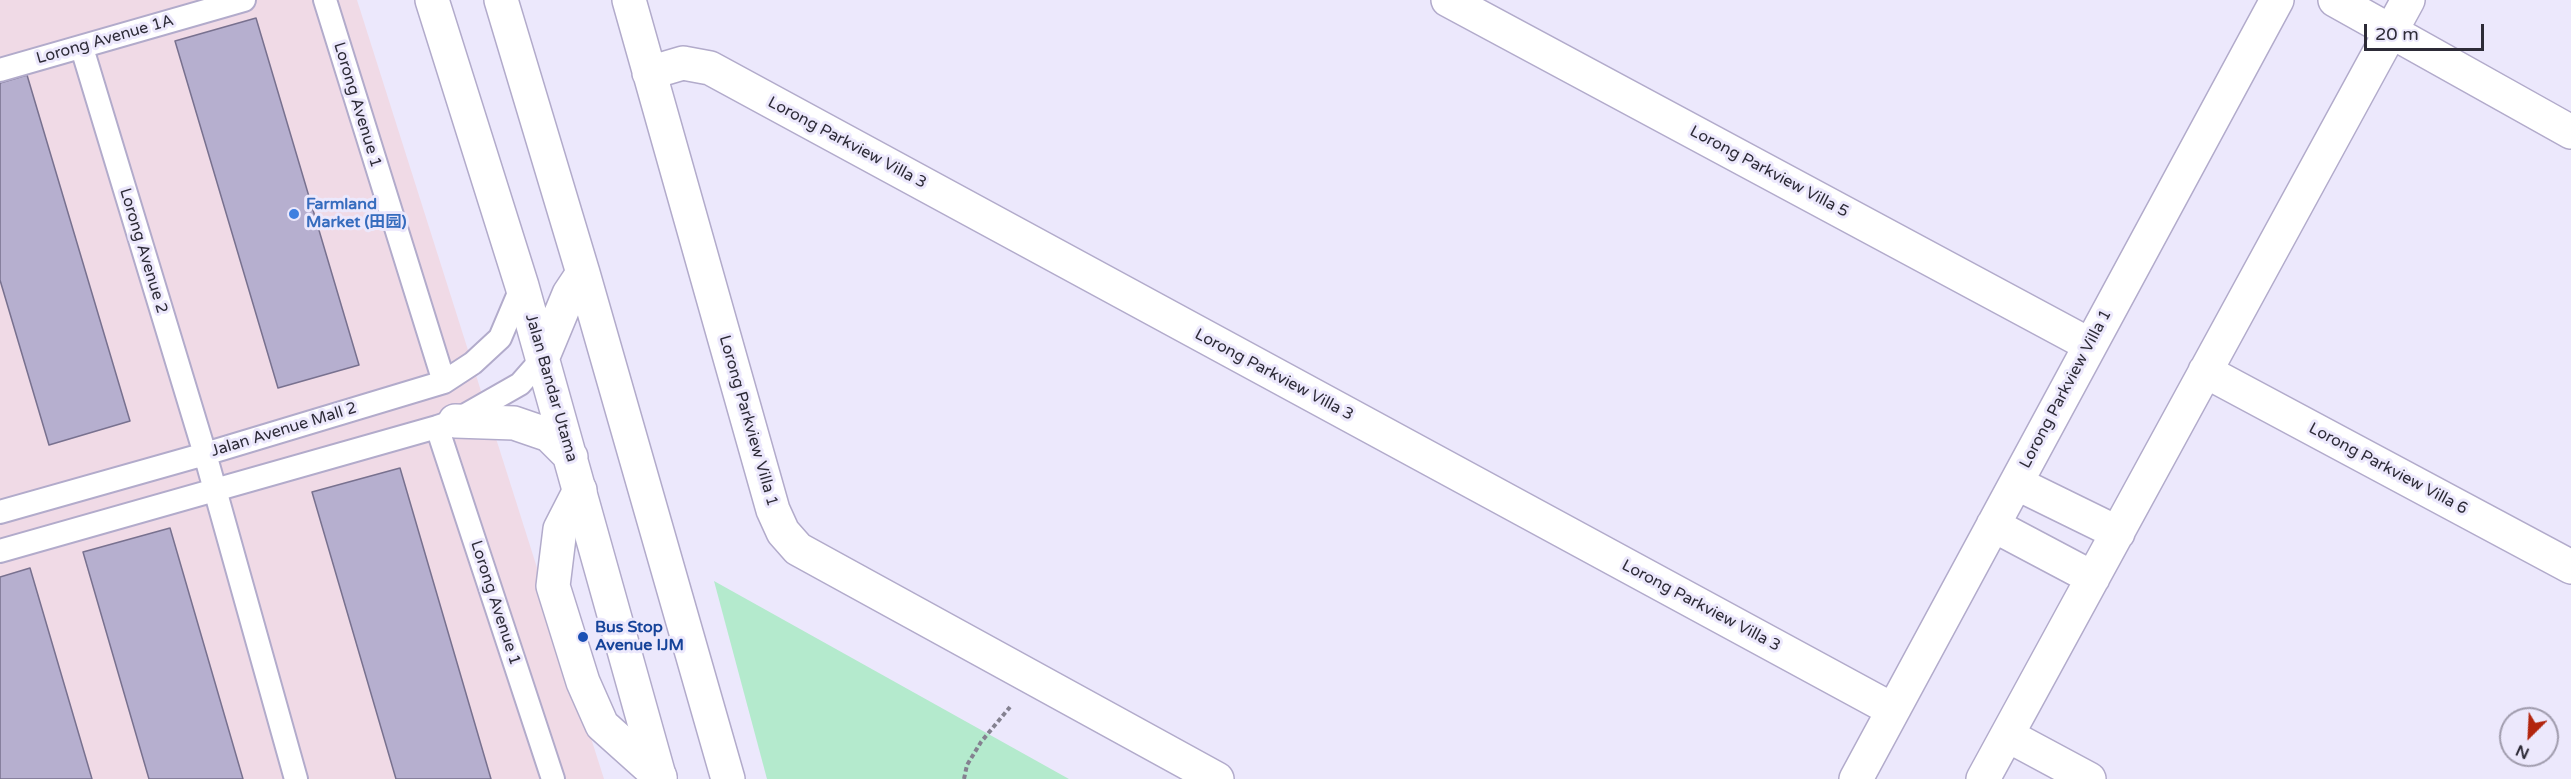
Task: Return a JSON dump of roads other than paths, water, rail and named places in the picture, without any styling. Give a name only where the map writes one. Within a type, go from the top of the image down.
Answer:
[{"type":"street","name":"Jalan Bandar Utama","points":[[432,0],[522,286],[660,778]]},
{"type":"street","points":[[501,0],[583,273],[728,779]]},
{"type":"street","name":"Lorong Parkview Villa 1","points":[[629,0],[773,510],[783,532],[798,549],[1217,779]]},
{"type":"street","name":"Lorong Parkview Villa 5","points":[[1448,0],[2090,345]]},
{"type":"street","name":"Lorong Parkview Villa 1","points":[[1856,779],[2277,0]]},
{"type":"street","points":[[2335,0],[2571,132]]},
{"type":"street","points":[[1983,779],[2408,0]]},
{"type":"street","name":"Lorong Parkview Villa 3","points":[[649,74],[684,63],[710,68],[1893,710]]},
{"type":"street","points":[[542,359],[569,294],[583,273]]},
{"type":"street","name":"Lorong Parkview Villa 6","points":[[2205,371],[2571,567]]},
{"type":"street","points":[[446,424],[514,423],[549,435],[570,457]]},
{"type":"street","points":[[2016,483],[2118,533]]},
{"type":"street","points":[[580,490],[560,529],[553,586],[583,682],[602,725],[660,778]]},
{"type":"street","points":[[1993,525],[2093,578]]},
{"type":"street","points":[[2007,735],[2089,779]]},
{"type":"lane","name":"Lorong Avenue 1A","points":[[0,70],[244,0]]},
{"type":"lane","name":"Lorong Avenue 1","points":[[325,0],[444,382]]},
{"type":"lane","name":"Lorong Avenue 2","points":[[82,48],[215,492]]},
{"type":"lane","name":"Jalan Avenue Mall 2","points":[[0,512],[205,454],[444,382],[473,363],[500,338],[522,286]]},
{"type":"lane","points":[[0,551],[215,492],[446,424],[520,384],[542,359]]},
{"type":"lane","name":"Lorong Avenue 1","points":[[446,424],[553,779]]},
{"type":"lane","points":[[215,492],[296,779]]},
{"type":"place","name":"Farmland Market (田园)","points":[[294,214]]},
{"type":"place","name":"Bus Stop Avenue IJM","points":[[583,637]]}]
